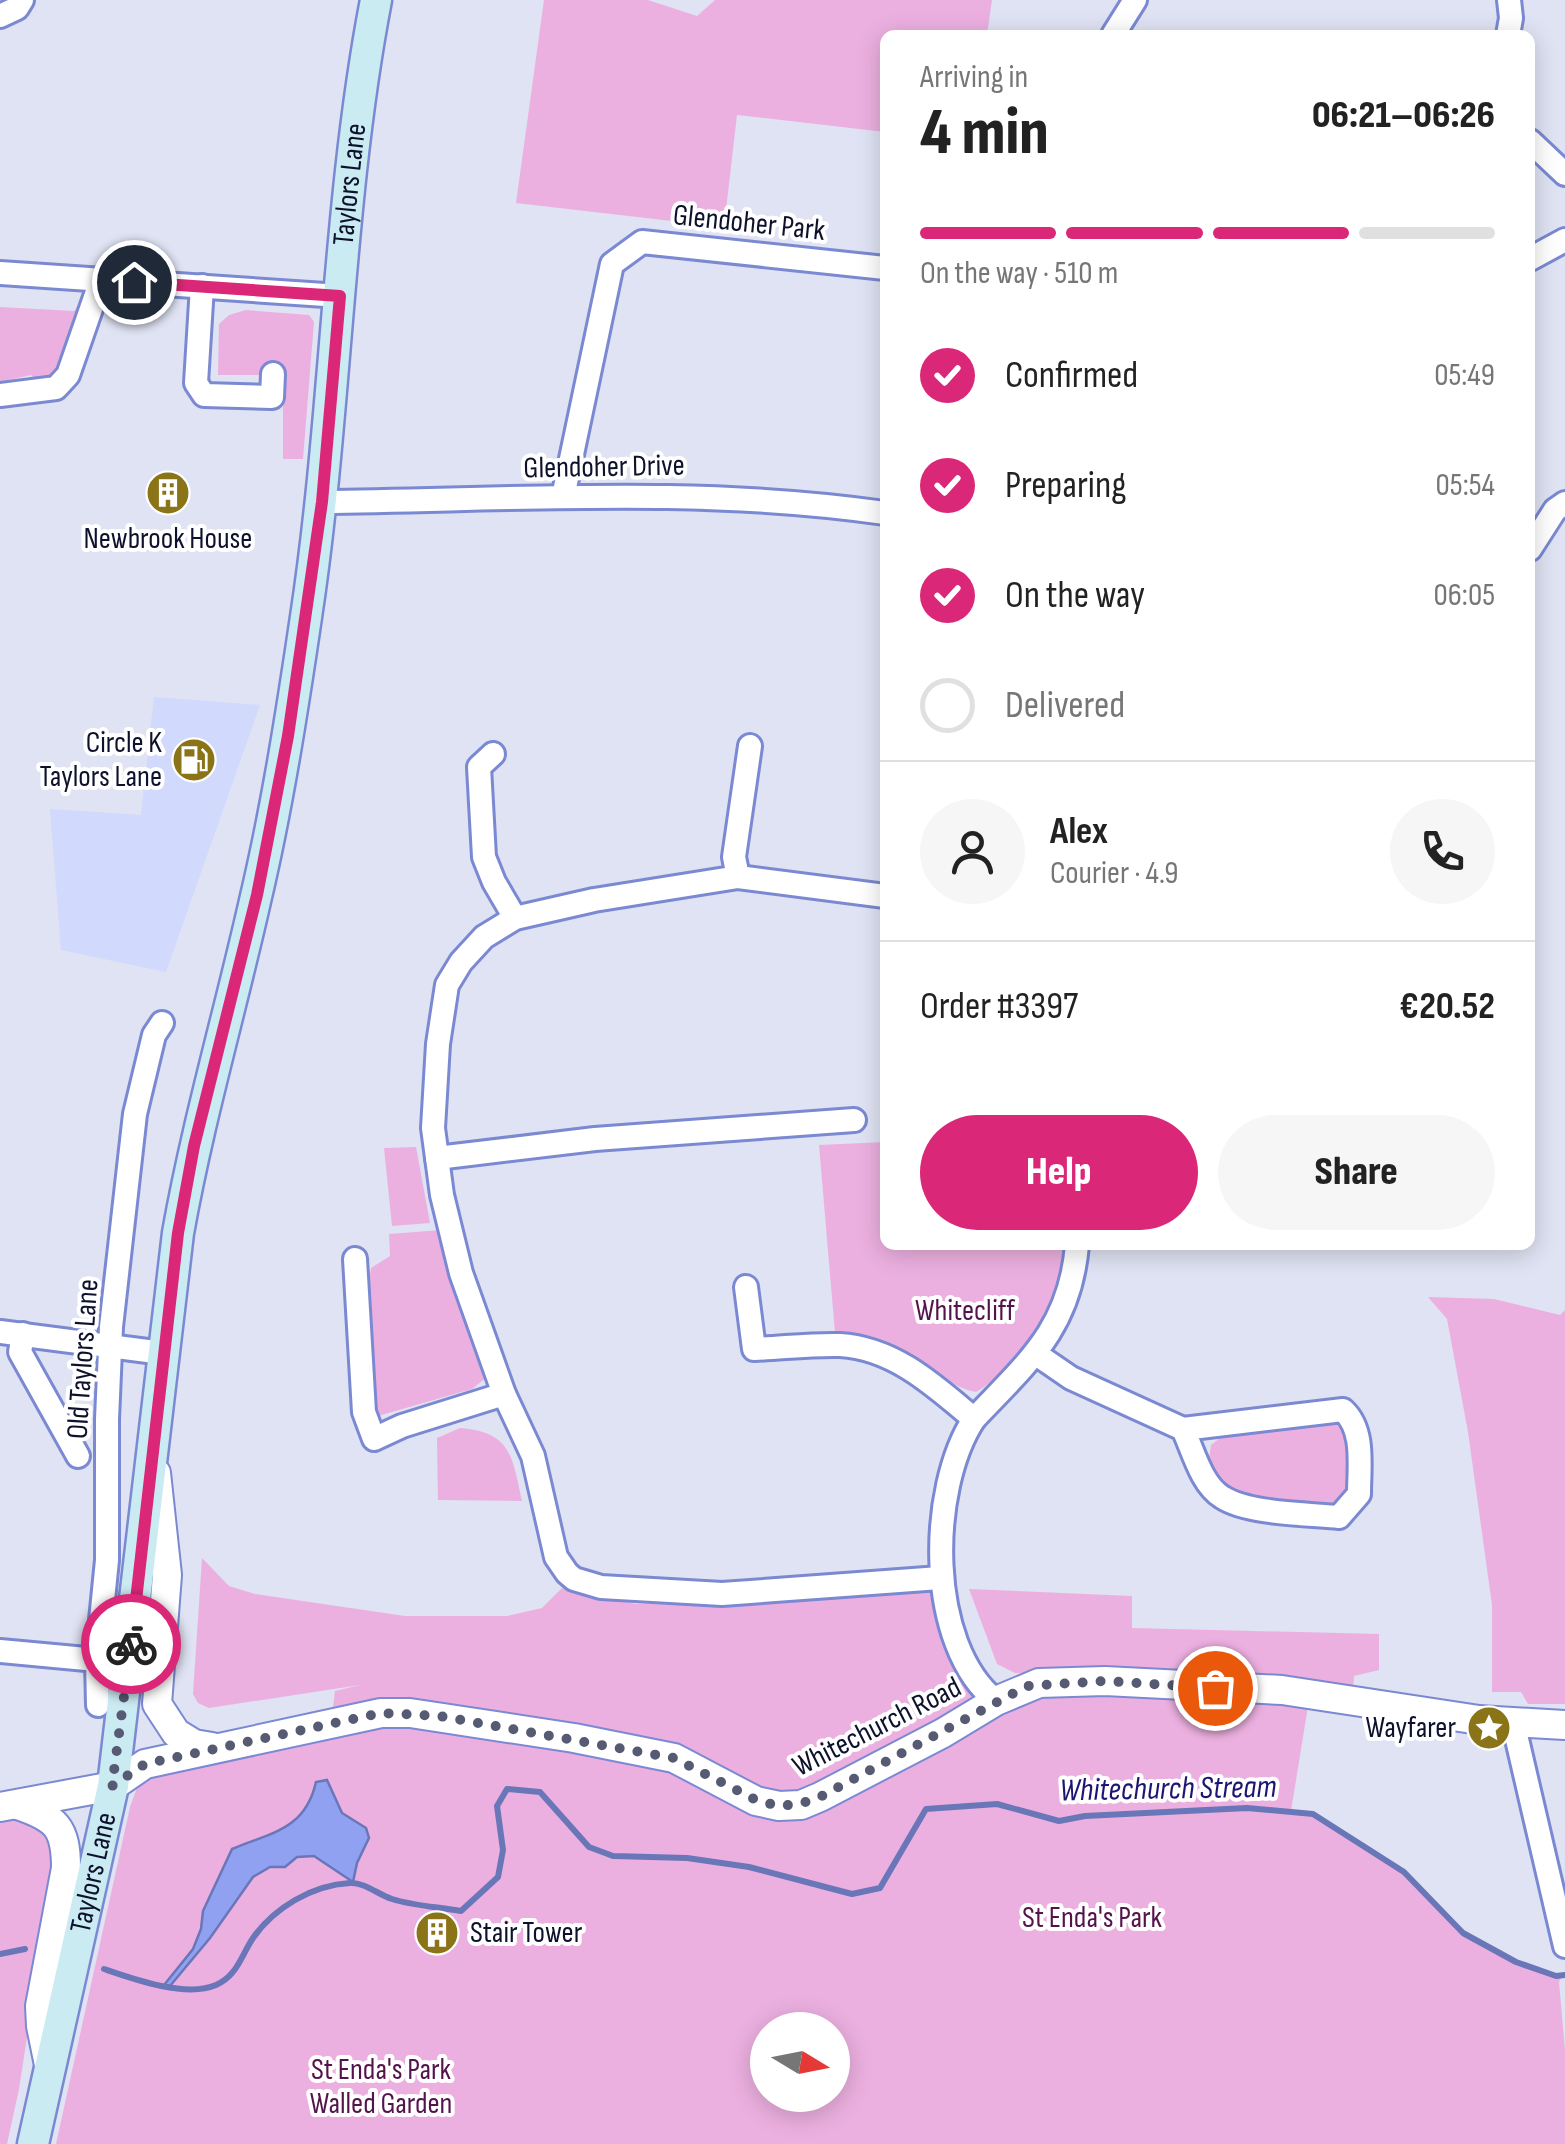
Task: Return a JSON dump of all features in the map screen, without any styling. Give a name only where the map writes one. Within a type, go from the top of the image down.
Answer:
[{"type":"main road","name":"Taylors Lane","points":[[33,2144],[112,1786],[178,1233],[194,1146],[257,895],[288,736],[322,502],[366,52],[376,0]]},
{"type":"street","points":[[0,16],[17,8],[22,0]]},
{"type":"street","points":[[1116,30],[1135,0]]},
{"type":"street","points":[[1509,0],[1509,30]]},
{"type":"street","points":[[1535,146],[1565,174]]},
{"type":"street","points":[[1535,257],[1565,240]]},
{"type":"street","name":"Glendoher Park","points":[[563,496],[612,264],[642,242],[880,267]]},
{"type":"street","points":[[0,273],[340,296]]},
{"type":"street","points":[[0,394],[56,388],[68,375],[101,280]]},
{"type":"street","points":[[202,286],[196,384],[204,395],[272,396],[273,374]]},
{"type":"street","name":"Glendoher Drive","points":[[322,502],[694,496],[880,513]]},
{"type":"street","points":[[1535,541],[1555,510],[1565,503]]},
{"type":"street","points":[[738,877],[734,857],[750,746]]},
{"type":"street","points":[[494,754],[480,767],[484,857],[515,918]]},
{"type":"street","points":[[880,895],[738,877],[594,900],[515,918],[484,938],[461,962],[447,985],[442,1003],[433,1128],[442,1194],[461,1273],[504,1394],[533,1456],[556,1557],[563,1570],[574,1579],[612,1588],[722,1594],[940,1578]]},
{"type":"street","name":"Old Taylors Lane","points":[[98,1705],[107,1560],[110,1346],[135,1114],[154,1035],[162,1022]]},
{"type":"street","points":[[437,1158],[596,1139],[854,1120]]},
{"type":"street","points":[[996,1701],[972,1676],[961,1654],[940,1578],[952,1471],[964,1434],[974,1419],[1052,1332],[1063,1309],[1076,1250]]},
{"type":"street","points":[[355,1260],[364,1412],[374,1438],[504,1394]]},
{"type":"street","points":[[746,1287],[754,1348],[842,1345],[868,1350],[904,1364],[974,1419]]},
{"type":"street","points":[[12,1333],[164,1353]]},
{"type":"street","points":[[12,1333],[78,1456]]},
{"type":"street","points":[[1036,1354],[1071,1378],[1183,1429],[1343,1410],[1354,1420],[1359,1494],[1339,1517],[1254,1508],[1222,1498],[1203,1476],[1183,1429]]},
{"type":"street","points":[[152,1442],[167,1575],[157,1704],[176,1733],[194,1744],[217,1748]]},
{"type":"street","points":[[0,1651],[98,1660]]},
{"type":"street","name":"Whitechurch Road","points":[[8,1806],[112,1786],[145,1764],[381,1713],[410,1713],[574,1738],[674,1758],[756,1800],[778,1806],[820,1797],[943,1734],[996,1701],[1039,1683],[1105,1681],[1282,1690],[1465,1718],[1565,1725]]},
{"type":"street","points":[[1513,1722],[1565,1946]]},
{"type":"street","points":[[8,1806],[47,1815],[58,1826],[66,1851],[40,2006],[40,2026],[50,2065]]},
{"type":"shaded area","points":[[154,697],[260,705],[166,972],[61,950],[50,809],[141,815]]},
{"type":"green space","points":[[544,0],[648,0],[697,16],[715,0],[992,0],[988,30],[880,30],[880,131],[737,115],[724,227],[516,203]]},
{"type":"green space","points":[[87,298],[57,374],[40,384],[31,375],[0,382],[0,307],[74,311]]},
{"type":"green space","points":[[246,310],[309,315],[314,322],[303,459],[283,459],[283,375],[218,375],[219,324],[229,315]]},
{"type":"green space","name":"Whitecliff","points":[[880,1142],[880,1250],[1065,1250],[1056,1289],[1038,1329],[1012,1363],[976,1392],[893,1348],[835,1333],[819,1145]]},
{"type":"green space","points":[[416,1147],[430,1223],[392,1226],[384,1148]]},
{"type":"green space","points":[[441,1230],[487,1377],[472,1389],[378,1416],[372,1410],[368,1287],[371,1268],[390,1256],[389,1234]]},
{"type":"green space","points":[[1428,1297],[1494,1299],[1560,1315],[1565,1310],[1565,1704],[1528,1704],[1521,1692],[1492,1692],[1492,1605],[1468,1432],[1447,1319]]},
{"type":"green space","points":[[1335,1419],[1349,1431],[1350,1492],[1334,1509],[1242,1497],[1225,1488],[1208,1466],[1211,1445],[1224,1435]]},
{"type":"green space","points":[[460,1428],[477,1430],[500,1441],[512,1460],[522,1501],[438,1500],[437,1438]]},
{"type":"green space","points":[[202,1558],[229,1586],[255,1594],[405,1616],[507,1616],[542,1608],[562,1588],[636,1604],[725,1603],[930,1587],[955,1665],[978,1698],[813,1789],[781,1797],[538,1719],[403,1699],[333,1707],[335,1691],[360,1685],[209,1708],[198,1703],[193,1694]]},
{"type":"green space","points":[[969,1589],[1132,1596],[1132,1628],[1379,1634],[1379,1670],[1354,1676],[1353,1690],[1015,1673],[997,1664]]},
{"type":"green space","name":"St Enda's Park","points":[[1040,1691],[1308,1706],[1291,1811],[1313,1814],[1404,1872],[1461,1935],[1515,1963],[1562,1976],[1559,1982],[1565,2050],[1565,2144],[56,2144],[130,1807],[139,1782],[216,1757],[413,1721],[670,1768],[776,1815]]},
{"type":"green space","points":[[10,1819],[39,1830],[55,1856],[19,2089],[7,2144],[0,2144],[0,1820]]},
{"type":"water","points":[[327,1780],[342,1813],[366,1828],[369,1838],[353,1882],[314,1856],[297,1857],[285,1867],[270,1867],[253,1877],[210,1938],[170,1986],[164,1985],[193,1949],[203,1911],[232,1849],[295,1820],[311,1798],[316,1782]]},
{"type":"waterway","name":"Whitechurch Stream","points":[[104,1969],[175,1988],[216,1985],[234,1971],[253,1938],[272,1917],[308,1893],[336,1885],[355,1883],[400,1901],[461,1911],[498,1877],[503,1850],[497,1806],[507,1789],[540,1792],[589,1847],[613,1856],[687,1858],[749,1867],[852,1894],[880,1888],[926,1809],[997,1804],[1059,1821],[1085,1816],[1247,1808],[1313,1814],[1404,1872],[1463,1933],[1516,1962],[1556,1976],[1565,1975]]},
{"type":"waterway","name":"Whitechurch Stream","points":[[0,1954],[25,1949]]},
{"type":"way so far","points":[[131,1644],[112,1786],[145,1764],[381,1713],[410,1713],[674,1758],[740,1793],[778,1806],[820,1797],[1027,1686],[1105,1681],[1215,1688]]},
{"type":"place","name":"Newbrook House","points":[[168,493]]},
{"type":"place","name":"Circle K Taylors Lane","points":[[194,760]]},
{"type":"place","name":"Wayfarer","points":[[1489,1728]]},
{"type":"place","name":"Stair Tower","points":[[437,1933]]},
{"type":"route","points":[[131,1644],[178,1233],[194,1146],[257,895],[288,736],[322,502],[340,296],[134,282]]},
{"type":"park label","name":"St Enda's Park Walled Garden","points":[[381,2087]]}]
